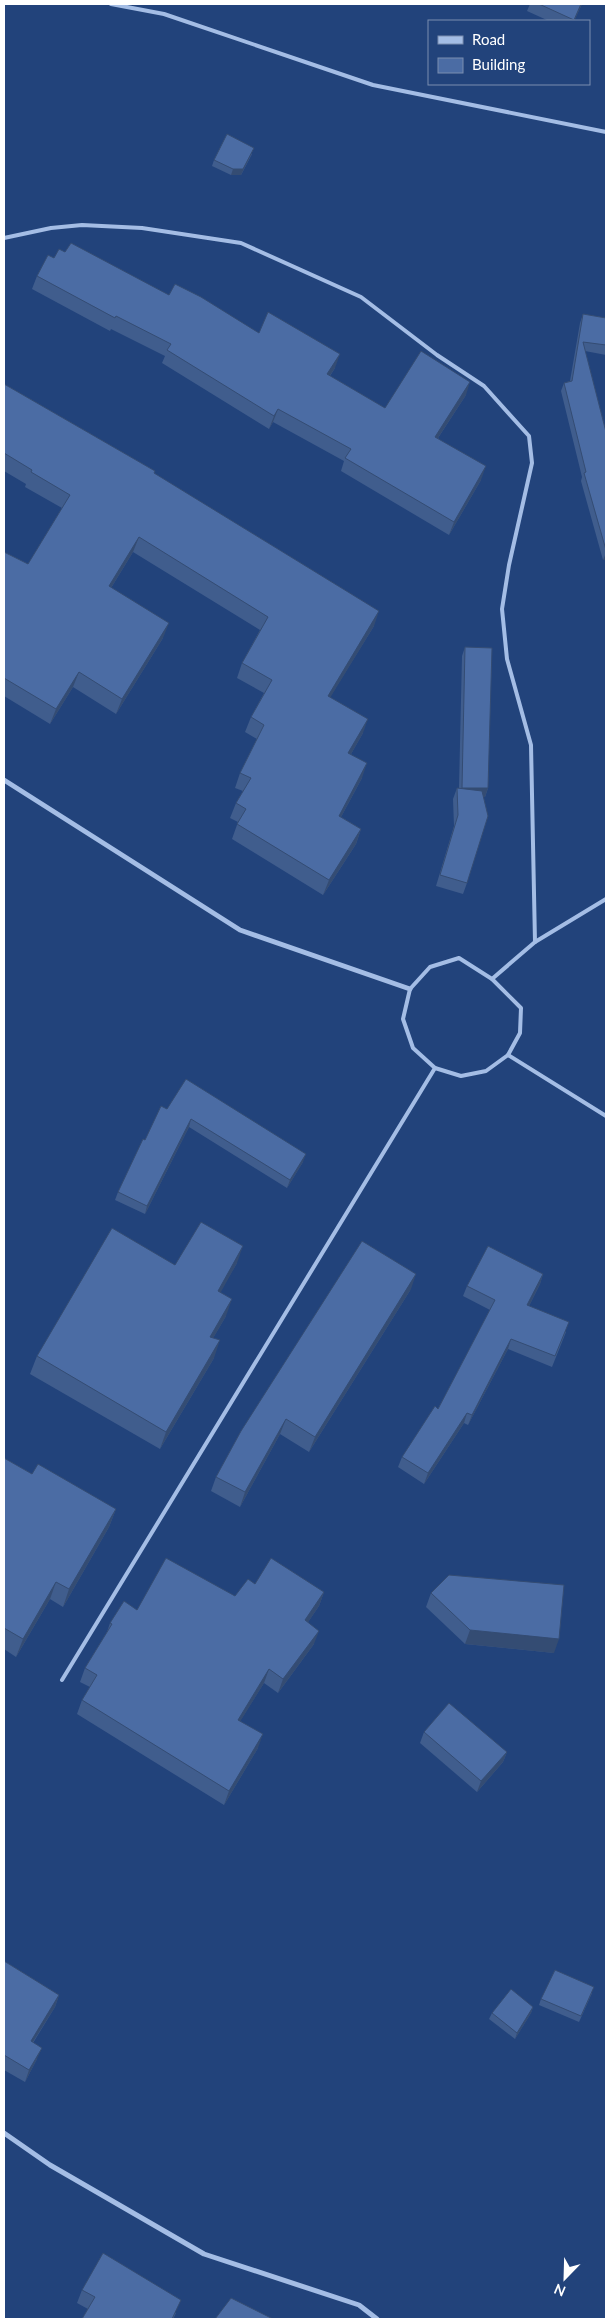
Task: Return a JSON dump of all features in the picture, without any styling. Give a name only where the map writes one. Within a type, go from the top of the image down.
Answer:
[{"type":"street","points":[[4,780],[240,930],[410,989]]},
{"type":"street","points":[[4,2133],[50,2165],[204,2254],[359,2305],[377,2319]]},
{"type":"lane","points":[[111,4],[164,14],[373,85],[606,132]]},
{"type":"lane","points":[[4,238],[51,228],[82,225],[142,228],[241,243],[361,297],[438,355],[484,386],[528,436],[532,463],[509,565],[502,609],[507,659],[531,745],[535,942]]},
{"type":"lane","points":[[492,978],[535,942],[606,899]]},
{"type":"lane","points":[[459,958],[492,978],[521,1008],[520,1033],[508,1055],[486,1071],[461,1076],[435,1068],[413,1048],[403,1019],[410,989],[430,967],[459,958]]},
{"type":"lane","points":[[508,1055],[606,1116]]},
{"type":"lane","points":[[62,1680],[435,1068]]},
{"type":"building","points":[[539,4],[581,4],[574,20]]},
{"type":"building","points":[[227,134],[254,148],[243,169],[233,169],[214,160]]},
{"type":"building","points":[[71,243],[169,295],[175,284],[201,297],[259,333],[268,312],[340,354],[327,374],[385,408],[421,351],[470,382],[435,437],[486,466],[454,522],[345,458],[351,449],[278,409],[274,416],[167,350],[171,344],[116,316],[115,318],[37,276],[48,255],[54,258],[59,249],[65,252]]},
{"type":"building","points":[[583,314],[606,318],[606,345],[583,342],[606,432],[606,550],[584,473],[586,472],[564,383],[572,381]]},
{"type":"building","points":[[4,384],[155,471],[154,473],[379,611],[328,696],[368,719],[348,753],[367,763],[339,816],[361,829],[329,880],[237,824],[246,809],[236,803],[251,778],[240,773],[264,725],[251,717],[272,680],[242,663],[268,617],[139,537],[109,586],[169,623],[122,699],[79,672],[56,709],[4,678],[4,552],[28,564],[70,495],[31,472],[32,470],[4,453]]},
{"type":"building","points":[[465,647],[492,648],[488,788],[462,788]]},
{"type":"building","points":[[457,788],[482,791],[488,816],[467,883],[440,875],[458,815]]},
{"type":"building","points":[[186,1079],[306,1154],[290,1180],[191,1119],[147,1206],[118,1192],[161,1106],[167,1109]]},
{"type":"building","points":[[201,1222],[243,1246],[218,1291],[232,1299],[210,1337],[220,1340],[166,1432],[37,1356],[112,1228],[175,1265]]},
{"type":"building","points":[[362,1241],[416,1274],[315,1437],[286,1419],[245,1492],[216,1477],[241,1431]]},
{"type":"building","points":[[488,1246],[543,1274],[527,1305],[569,1322],[555,1356],[511,1339],[472,1415],[467,1413],[428,1473],[402,1457],[435,1406],[438,1409],[495,1300],[467,1286]]},
{"type":"building","points":[[4,1458],[32,1474],[38,1464],[116,1509],[69,1589],[56,1582],[23,1639],[4,1628]]},
{"type":"building","points":[[166,1558],[235,1596],[248,1579],[255,1584],[271,1558],[324,1592],[305,1620],[319,1631],[283,1679],[269,1669],[238,1720],[263,1734],[229,1791],[82,1700],[97,1675],[85,1668],[112,1624],[110,1623],[124,1601],[137,1610]]},
{"type":"building","points":[[449,1575],[564,1585],[559,1639],[470,1630],[431,1593]]},
{"type":"building","points":[[449,1703],[507,1752],[481,1781],[424,1732]]},
{"type":"building","points":[[4,1961],[59,1995],[31,2041],[42,2048],[29,2070],[4,2055]]},
{"type":"building","points":[[555,1970],[594,1987],[581,2016],[541,1999]]},
{"type":"building","points":[[511,1989],[533,2007],[517,2033],[492,2013]]},
{"type":"building","points":[[103,2253],[181,2300],[172,2319],[82,2319],[95,2297],[82,2290]]},
{"type":"building","points":[[231,2298],[273,2319],[215,2319]]}]
